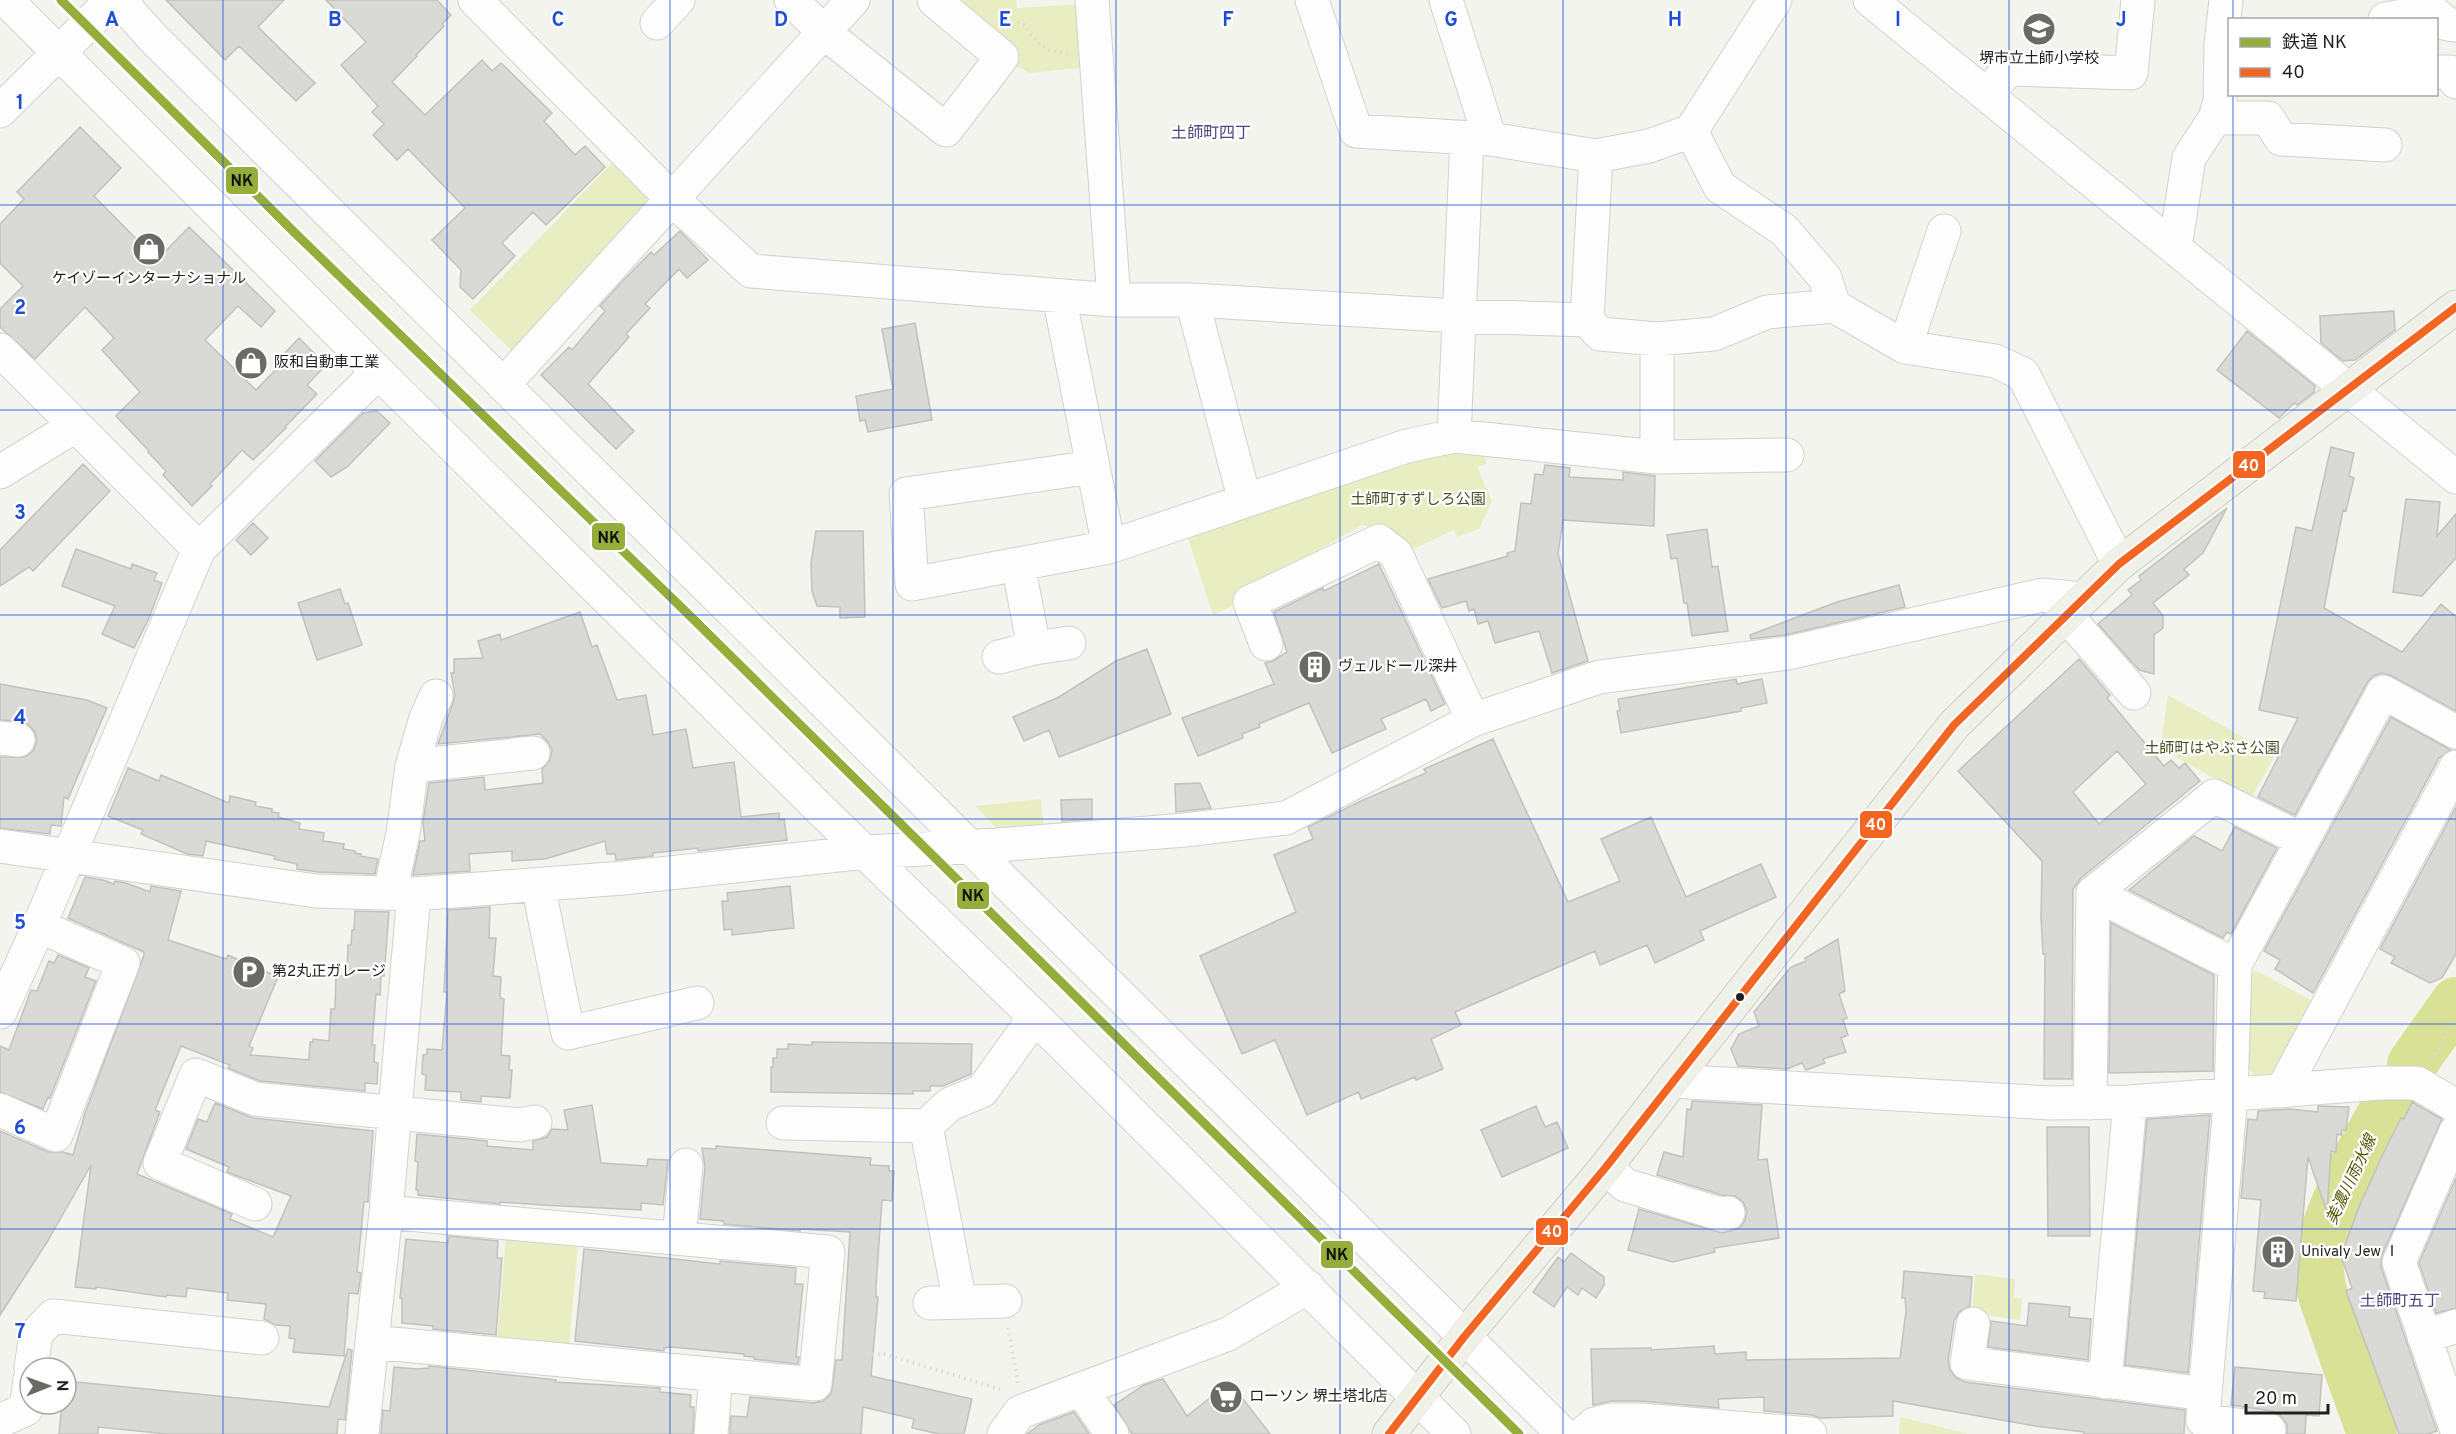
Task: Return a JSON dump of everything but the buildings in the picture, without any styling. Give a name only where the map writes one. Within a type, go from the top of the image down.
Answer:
[{"type":"main road","points":[[1389,1434],[1464,1337],[1606,1167],[1954,725],[2118,564],[2456,307]]},
{"type":"street","points":[[6,0],[378,372],[1035,1017],[1454,1434]]},
{"type":"street","points":[[0,111],[112,0]]},
{"type":"street","points":[[118,0],[154,39],[1563,1434]]},
{"type":"street","points":[[475,0],[672,199],[751,272],[1114,300],[1192,300],[1458,316],[1587,320],[1600,334],[1657,339],[1714,334],[1767,312],[1834,306],[1905,346],[1995,361],[2023,374],[2118,564]]},
{"type":"street","points":[[791,0],[825,33],[946,130],[1002,57],[934,0]]},
{"type":"street","points":[[503,385],[853,0]]},
{"type":"street","points":[[1092,0],[1114,300]]},
{"type":"street","points":[[1312,0],[1356,131],[1479,138],[1596,156],[1649,146],[1690,131],[1775,0]]},
{"type":"street","points":[[1446,0],[1479,138],[1458,316],[1454,436]]},
{"type":"street","points":[[1870,0],[2456,477]]},
{"type":"street","points":[[1988,94],[2008,69],[2132,73],[2138,0]]},
{"type":"street","points":[[2175,247],[2189,158],[2215,118],[2220,100],[2221,44],[2226,0]]},
{"type":"street","points":[[2391,18],[2432,11],[2446,24],[2456,25]]},
{"type":"street","points":[[2438,72],[2450,72],[2456,82]]},
{"type":"street","points":[[2215,118],[2268,118],[2281,139],[2385,145]]},
{"type":"street","points":[[1690,131],[1720,187],[1784,230],[1825,278],[1834,306]]},
{"type":"street","points":[[1587,320],[1596,156]]},
{"type":"street","points":[[1905,346],[1944,231]]},
{"type":"street","points":[[1059,296],[1109,547]]},
{"type":"street","points":[[1192,300],[1245,501]]},
{"type":"street","points":[[1657,339],[1657,457]]},
{"type":"street","points":[[0,350],[199,549]]},
{"type":"street","points":[[0,1012],[39,926],[199,549],[378,372]]},
{"type":"street","points":[[0,472],[75,426]]},
{"type":"street","points":[[1093,466],[906,494],[912,584],[1109,547],[1407,446],[1454,436],[1657,457],[1787,455]]},
{"type":"street","points":[[1266,644],[1250,602],[1379,541],[1396,554],[1473,720]]},
{"type":"street","points":[[1018,564],[1034,648]]},
{"type":"street","points":[[0,846],[316,891],[402,893],[623,878],[866,852],[972,847],[1185,830],[1286,818],[1473,720],[1599,677],[1788,653],[2042,595],[2074,607],[2134,693]]},
{"type":"street","points":[[999,657],[1034,648],[1069,643]]},
{"type":"street","points":[[2269,1430],[2203,1420],[2231,1094],[2235,965],[2382,692],[2456,732]]},
{"type":"street","points":[[362,1434],[386,1212],[393,1112],[403,833],[411,766],[426,718],[436,696]]},
{"type":"street","points":[[411,766],[533,753]]},
{"type":"street","points":[[2282,1091],[2456,766]]},
{"type":"street","points":[[2093,893],[2214,796],[2302,840]]},
{"type":"street","points":[[538,885],[568,1033],[697,1003]]},
{"type":"street","points":[[2090,1103],[2093,893]]},
{"type":"street","points":[[2093,893],[2235,965]]},
{"type":"street","points":[[0,1110],[56,1135],[123,963],[39,926]]},
{"type":"street","points":[[783,1123],[926,1126],[950,1104],[982,1091],[1035,1017]]},
{"type":"street","points":[[255,1204],[160,1163],[196,1075],[255,1099],[519,1125],[535,1122]]},
{"type":"street","points":[[1672,1081],[1861,1094],[2090,1103],[2380,1083],[2417,1083],[2456,1106]]},
{"type":"street","points":[[2105,1382],[2130,1102]]},
{"type":"street","points":[[926,1126],[945,1302],[1005,1301]]},
{"type":"street","points":[[2456,1131],[2399,1262],[2456,1428]]},
{"type":"street","points":[[679,1238],[686,1165]]},
{"type":"street","points":[[1606,1167],[1626,1185],[1720,1214],[1728,1213]]},
{"type":"street","points":[[372,1342],[815,1384],[828,1252],[386,1212]]},
{"type":"street","points":[[1004,1434],[1033,1399],[1081,1389],[1228,1334],[1308,1287]]},
{"type":"street","points":[[33,1356],[36,1334],[53,1316],[262,1338]]},
{"type":"street","points":[[1973,1324],[1967,1363],[2205,1394]]},
{"type":"street","points":[[2424,1337],[2456,1326]]},
{"type":"street","points":[[711,1434],[717,1375]]},
{"type":"street","points":[[1081,1389],[1113,1434]]},
{"type":"street","points":[[0,1420],[18,1412]]},
{"type":"street","points":[[1583,1434],[1594,1424],[1611,1420],[1641,1419],[1810,1434]]},
{"type":"path","points":[[994,49],[1009,27],[1018,23],[1024,25],[1046,50],[1068,54],[1095,42]]},
{"type":"path","points":[[2417,1083],[2456,1018]]},
{"type":"path","points":[[1005,1301],[1016,1376],[1033,1399]]},
{"type":"path","points":[[818,1354],[884,1354],[1033,1399]]},
{"type":"green space","points":[[955,0],[1016,0],[1017,8],[1083,4],[1088,67],[1030,73],[1014,65],[1021,57]]},
{"type":"green space","points":[[614,161],[646,195],[647,206],[515,354],[470,310]]},
{"type":"green space","name":"土師町すずしろ公園","points":[[1442,446],[1484,450],[1486,464],[1477,467],[1492,501],[1479,529],[1457,537],[1454,530],[1411,550],[1393,535],[1362,525],[1241,594],[1240,602],[1213,615],[1187,535]]},
{"type":"green space","name":"土師町はやぶさ公園","points":[[2168,695],[2275,755],[2251,799],[2160,748]]},
{"type":"green space","points":[[1041,799],[1044,829],[1001,833],[975,806]]},
{"type":"green space","points":[[2255,970],[2320,1005],[2282,1076],[2256,1077],[2248,1068],[2245,988]]},
{"type":"green space","points":[[506,1237],[578,1244],[569,1346],[497,1340]]},
{"type":"green space","points":[[1975,1274],[2015,1279],[2014,1297],[2022,1299],[2020,1320],[1972,1313]]},
{"type":"green space","points":[[1901,1417],[1969,1434],[1899,1434]]},
{"type":"waterway","name":"美濃川雨水線","points":[[2412,1064],[2456,1002]]},
{"type":"waterway","name":"美濃川雨水線","points":[[2372,1434],[2325,1302],[2319,1272],[2320,1253],[2334,1208],[2390,1100]]},
{"type":"rail line","name":"NK","points":[[61,0],[294,232],[683,609],[1519,1434]]},
{"type":"transit line","name":"40","points":[[1389,1434],[1464,1337],[1606,1167],[1954,725],[2119,564],[2456,307]]},
{"type":"place","name":"堺市立土師小学校","points":[[2039,29]]},
{"type":"place","name":"ケイゾーインターナショナル","points":[[149,249]]},
{"type":"place","name":"阪和自動車工業","points":[[251,363]]},
{"type":"place","name":"ヴェルドール深井","points":[[1315,667]]},
{"type":"place","name":"第2丸正ガレージ","points":[[249,972]]},
{"type":"place","name":"Univaly Jew Ⅰ","points":[[2278,1252]]},
{"type":"place","name":"ローソン 堺土塔北店","points":[[1226,1397]]},
{"type":"district","name":"土師町四丁","points":[[1211,134]]},
{"type":"district","name":"土師町五丁","points":[[2400,1302]]}]
